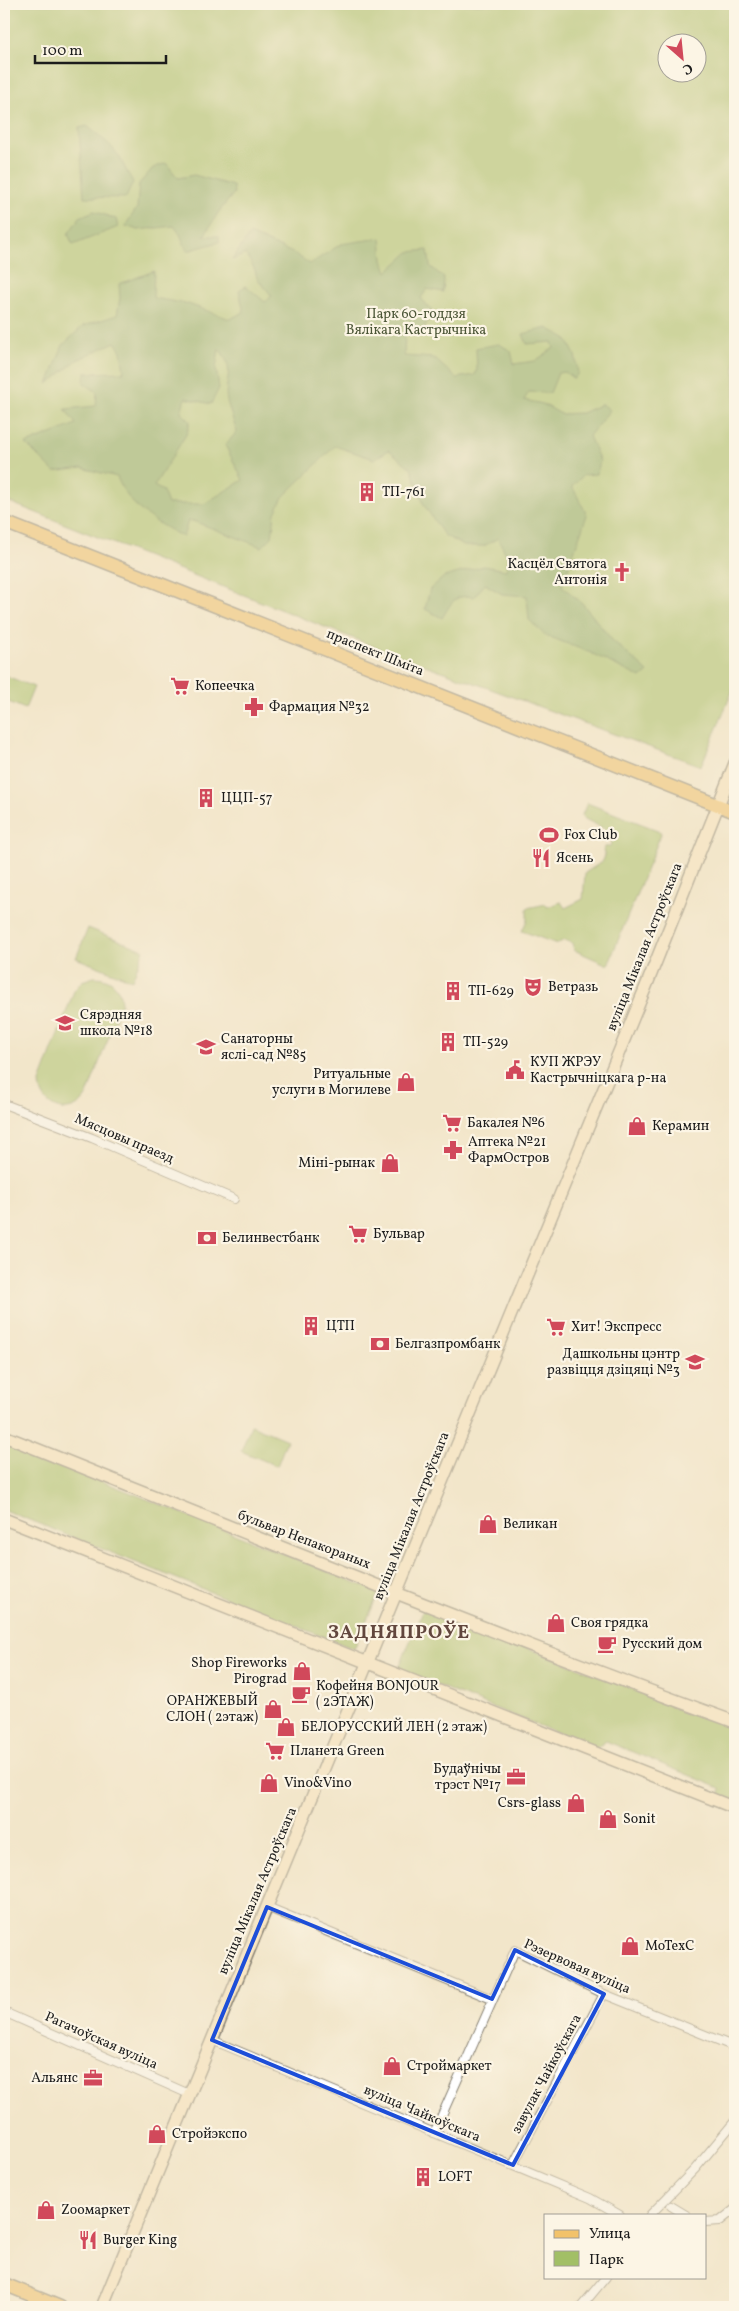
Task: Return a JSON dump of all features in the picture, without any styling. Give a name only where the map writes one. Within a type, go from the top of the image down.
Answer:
[{"type":"main road","name":"праспект Шміта","points":[[4,522],[735,812]]},
{"type":"main road","name":"вуліца Мікалая Астроўскага","points":[[102,2307],[397,1592],[735,763]]},
{"type":"main road","name":"бульвар Непакораных","points":[[4,1436],[191,1512],[397,1592],[477,1626],[735,1722]]},
{"type":"main road","points":[[4,1519],[735,1808]]},
{"type":"main road","points":[[4,2284],[60,2307]]},
{"type":"street","name":"Мясцовы праезд","points":[[4,1104],[92,1138],[234,1199]]},
{"type":"street","points":[[267,1907],[492,1999],[434,2133]]},
{"type":"street","name":"Рэзервовая вуліца","points":[[492,1999],[515,1950],[604,1994],[735,2047]]},
{"type":"street","name":"завулак Чайкоўскага","points":[[513,2165],[604,1994]]},
{"type":"street","name":"Рагачоўская вуліца","points":[[4,2012],[189,2094]]},
{"type":"street","name":"вуліца Чайкоўскага","points":[[212,2040],[513,2165],[590,2198],[618,2214]]},
{"type":"street","points":[[651,2214],[695,2169],[735,2121]]},
{"type":"street","points":[[671,2206],[684,2214]]},
{"type":"street","points":[[706,2222],[720,2221],[735,2209]]},
{"type":"street","points":[[581,2307],[605,2278]]},
{"type":"highlighted area","points":[[267,1907],[492,1999],[515,1950],[604,1994],[513,2165],[212,2040]]},
{"type":"green space","name":"Парк 60-годдзя Вялікага Кастрычніка","points":[[4,4],[735,4],[735,685],[701,766],[365,643],[4,500]]},
{"type":"green space","points":[[87,126],[114,150],[133,182],[126,198],[84,197],[79,128]]},
{"type":"green space","points":[[166,163],[178,178],[194,175],[233,186],[234,193],[218,213],[204,236],[219,236],[219,242],[187,251],[180,234],[174,226],[138,230],[125,226],[137,208],[139,184],[153,168]]},
{"type":"green space","points":[[94,211],[116,219],[118,227],[73,245],[68,234],[80,217]]},
{"type":"green space","points":[[250,234],[295,254],[310,264],[341,244],[381,238],[383,260],[387,272],[409,252],[428,250],[430,266],[444,278],[443,292],[427,289],[421,298],[432,311],[423,331],[405,333],[404,356],[434,358],[456,378],[475,375],[477,369],[476,348],[499,344],[511,351],[514,364],[535,361],[554,348],[552,342],[527,344],[523,334],[547,328],[566,338],[575,355],[578,373],[574,379],[565,372],[558,373],[550,393],[529,392],[524,400],[543,404],[561,414],[582,413],[602,404],[610,410],[589,436],[600,461],[597,474],[584,475],[572,486],[587,515],[562,586],[582,603],[612,640],[648,672],[641,678],[591,653],[545,635],[529,620],[527,596],[502,594],[485,584],[474,597],[467,596],[454,600],[442,618],[425,609],[430,589],[444,577],[484,566],[506,570],[509,560],[498,538],[484,546],[464,546],[444,535],[424,505],[411,468],[389,450],[374,459],[335,446],[283,497],[275,513],[272,537],[262,547],[193,521],[188,521],[183,537],[153,520],[136,506],[122,488],[117,477],[82,468],[54,472],[26,444],[76,424],[65,409],[96,406],[97,392],[84,383],[85,373],[124,372],[121,351],[115,342],[77,360],[48,384],[63,345],[83,326],[117,315],[120,298],[119,284],[154,271],[153,298],[188,304],[230,319],[244,312],[239,290],[246,286],[265,302],[272,296],[257,278],[255,270],[246,254],[232,260]],"holes":[[[219,349],[224,356],[228,369],[227,401],[237,432],[225,445],[243,480],[204,504],[168,504],[163,491],[154,486],[187,433],[190,421],[181,412],[185,398],[211,404],[219,388],[216,368]]]},
{"type":"green space","points":[[4,675],[34,687],[25,709],[4,700]]},
{"type":"green space","points":[[587,803],[660,831],[661,834],[608,965],[574,950],[572,943],[564,940],[557,944],[522,931],[527,920],[527,908],[546,904],[547,907],[561,902],[565,908],[583,899],[585,873],[603,861],[605,855],[603,851],[605,847],[610,846],[615,834],[583,818],[582,815]]},
{"type":"green space","points":[[88,928],[144,950],[132,980],[76,958]]},
{"type":"green space","points":[[100,977],[114,984],[121,998],[121,1004],[87,1095],[81,1103],[74,1107],[58,1108],[51,1105],[45,1099],[41,1092],[40,1082],[74,991],[82,981]]},
{"type":"green space","points":[[251,1425],[287,1440],[277,1466],[241,1451]]},
{"type":"green space","points":[[4,1442],[379,1592],[354,1649],[4,1510]]},
{"type":"green space","points":[[424,1608],[735,1728],[735,1801],[720,1796],[720,1788],[606,1741],[596,1748],[398,1670]]},
{"type":"place","name":"ТП-761","points":[[367,492]]},
{"type":"place","name":"Касцёл Святога Антонія","points":[[622,572]]},
{"type":"place","name":"Копеечка","points":[[180,686]]},
{"type":"place","name":"Фармация №32","points":[[254,707]]},
{"type":"place","name":"ЦЦП-57","points":[[206,798]]},
{"type":"place","name":"Fox Club","points":[[549,835]]},
{"type":"place","name":"Ясень","points":[[541,858]]},
{"type":"place","name":"Ветразь","points":[[533,987]]},
{"type":"place","name":"ТП-629","points":[[453,991]]},
{"type":"place","name":"Сярэдняя школа №18","points":[[65,1023]]},
{"type":"place","name":"ТП-529","points":[[448,1042]]},
{"type":"place","name":"Санаторны яслі-сад №85","points":[[206,1047]]},
{"type":"place","name":"КУП ЖРЭУ Кастрычніцкага р-на","points":[[515,1070]]},
{"type":"place","name":"Ритуальные услуги в Могилеве","points":[[406,1082]]},
{"type":"place","name":"Бакалея №6","points":[[452,1123]]},
{"type":"place","name":"Керамин","points":[[637,1126]]},
{"type":"place","name":"Аптека №21 ФармОстров","points":[[453,1150]]},
{"type":"place","name":"Міні-рынак","points":[[390,1163]]},
{"type":"place","name":"Бульвар","points":[[358,1234]]},
{"type":"place","name":"Белинвестбанк","points":[[207,1238]]},
{"type":"place","name":"ЦТП","points":[[311,1326]]},
{"type":"place","name":"Хит! Экспресс","points":[[556,1327]]},
{"type":"place","name":"Белгазпромбанк","points":[[380,1344]]},
{"type":"place","name":"Дашкольны цэнтр развіцця дзіцяці №3","points":[[695,1362]]},
{"type":"place","name":"Великан","points":[[488,1524]]},
{"type":"place","name":"Своя грядка","points":[[556,1623]]},
{"type":"place","name":"Русский дом","points":[[607,1644]]},
{"type":"place","name":"Shop Fireworks Pirograd","points":[[302,1671]]},
{"type":"place","name":"Кофейня BONJOUR ( 2ЭТАЖ)","points":[[301,1694]]},
{"type":"place","name":"ОРАНЖЕВЫЙ СЛОН ( 2этаж)","points":[[273,1709]]},
{"type":"place","name":"БЕЛОРУССКИЙ ЛЕН (2 этаж)","points":[[286,1727]]},
{"type":"place","name":"Планета Green","points":[[275,1751]]},
{"type":"place","name":"Будаўнічы трэст №17","points":[[516,1777]]},
{"type":"place","name":"Vino&Vino","points":[[269,1783]]},
{"type":"place","name":"Csrs-glass","points":[[576,1803]]},
{"type":"place","name":"Sonit","points":[[608,1819]]},
{"type":"place","name":"MoTexC","points":[[630,1946]]},
{"type":"place","name":"Строймаркет","points":[[392,2066]]},
{"type":"place","name":"Альянс","points":[[93,2078]]},
{"type":"place","name":"Стройэкспо","points":[[157,2134]]},
{"type":"place","name":"LOFT","points":[[423,2177]]},
{"type":"place","name":"Zooмаркет","points":[[46,2210]]},
{"type":"place","name":"Burger King","points":[[88,2240]]},
{"type":"district","name":"ЗАДНЯПРОЎЕ","points":[[399,1633]]}]
